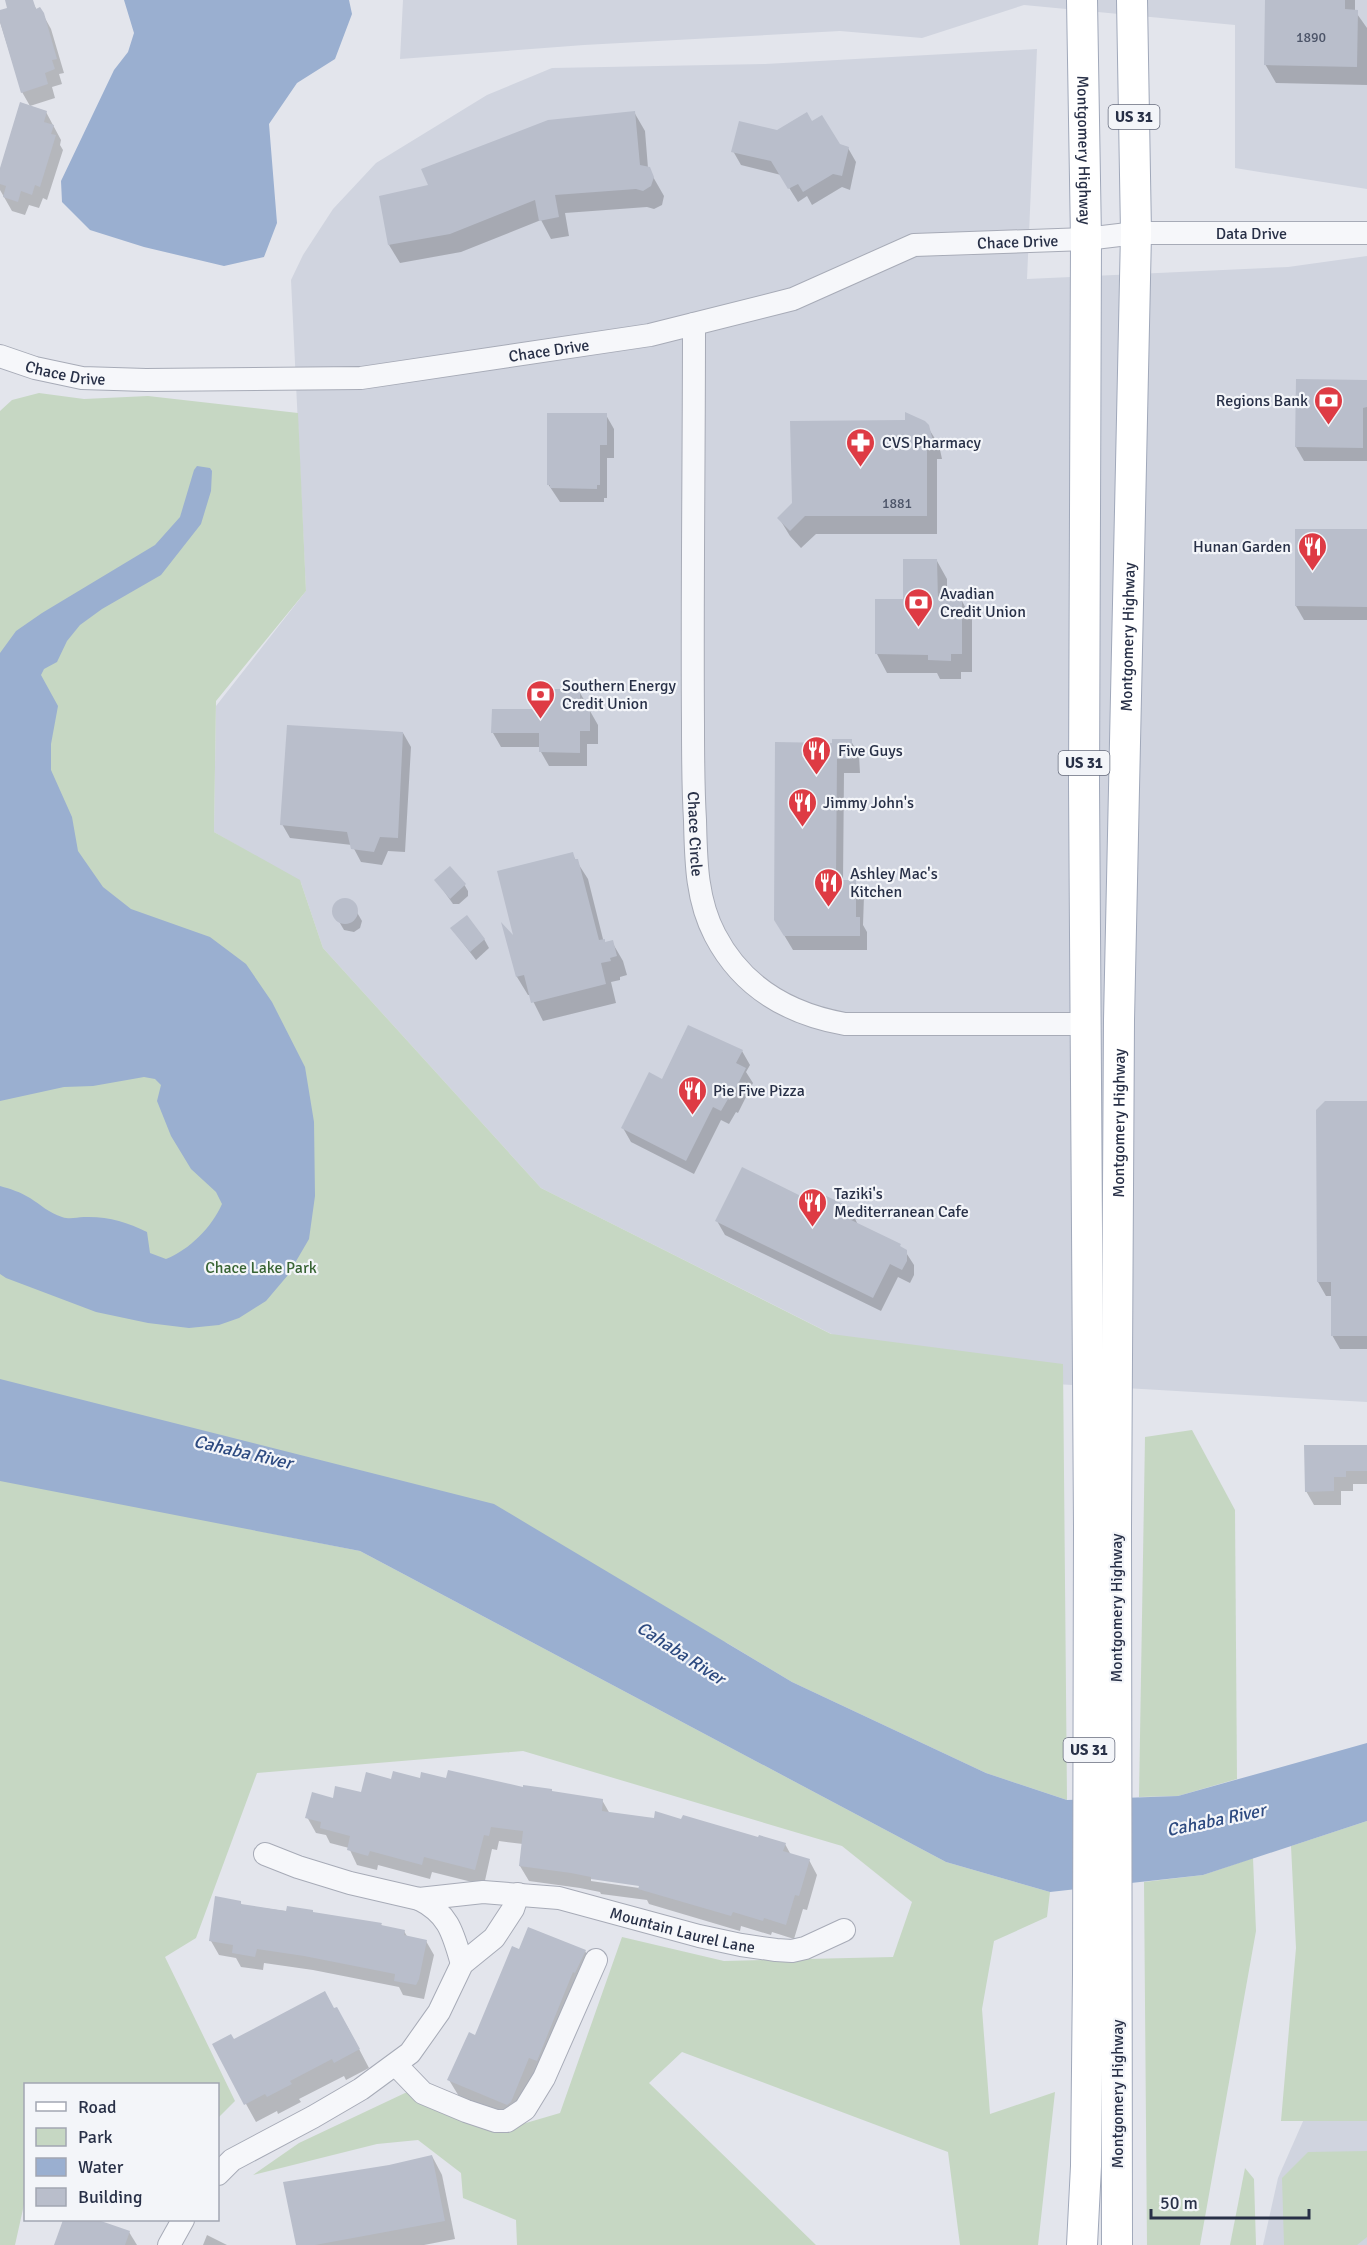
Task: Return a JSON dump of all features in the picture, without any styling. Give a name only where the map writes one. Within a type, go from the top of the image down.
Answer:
[{"type":"main road","name":"Montgomery Highway","points":[[1082,0],[1086,240],[1084,761],[1086,1024],[1102,1526],[1103,1974],[1117,2245]]},
{"type":"main road","name":"Montgomery Highway","points":[[1102,1526],[1119,1008],[1136,233],[1132,0]]},
{"type":"main road","name":"Montgomery Highway","points":[[1082,2245],[1086,2166],[1103,1974]]},
{"type":"street","name":"Data Drive","points":[[1086,240],[1136,233],[1367,233]]},
{"type":"street","name":"Chace Drive","points":[[0,358],[82,378],[146,380],[361,378],[650,335],[793,299],[914,245],[1086,240]]},
{"type":"street","name":"Chace Circle","points":[[694,324],[693,781],[698,882],[714,934],[726,954],[759,990],[800,1013],[821,1020],[845,1024],[1086,1024]]},
{"type":"street","name":"Mountain Laurel Lane","points":[[264,1854],[350,1883],[419,1899],[438,1910],[449,1924],[462,1964]]},
{"type":"street","name":"Mountain Laurel Lane","points":[[419,1899],[476,1893],[559,1898],[699,1936],[792,1952],[844,1930]]},
{"type":"street","points":[[219,2173],[232,2160],[313,2117],[396,2065],[417,2045],[439,2012],[462,1964],[494,1938],[513,1909],[519,1894]]},
{"type":"street","points":[[396,2065],[423,2093],[466,2111],[496,2121],[507,2121],[525,2109],[544,2078],[596,1960]]},
{"type":"street","points":[[169,2245],[182,2221]]},
{"type":"shaded area","points":[[403,0],[1367,0],[1367,189],[1235,168],[1235,25],[1024,5],[922,38],[840,31],[584,45],[400,59]]},
{"type":"shaded area","points":[[1037,49],[1027,279],[1288,267],[1367,256],[1367,1402],[915,1376],[541,1188],[323,948],[301,883],[214,832],[216,706],[306,591],[291,280],[303,255],[333,209],[376,163],[487,95],[552,68],[765,64]]},
{"type":"shaded area","points":[[1367,1976],[1367,2245],[1263,2245],[1278,2178]]},
{"type":"green space","name":"Chace Lake Park","points":[[39,393],[84,399],[148,396],[298,413],[306,591],[216,701],[214,832],[300,880],[323,948],[541,1188],[831,1334],[1063,1364],[1067,1800],[986,1773],[792,1682],[727,1643],[379,1527],[249,1529],[360,1551],[946,1862],[1050,1892],[1047,1917],[994,1941],[982,2009],[990,2114],[1055,2092],[1038,2245],[960,2245],[948,2152],[682,2052],[649,2083],[816,2245],[517,2245],[516,2220],[463,2198],[461,2173],[418,2140],[377,2144],[253,2175],[299,2143],[422,2085],[502,2130],[560,2113],[622,1937],[724,1961],[893,1957],[912,1902],[842,1846],[523,1751],[257,1773],[196,1938],[165,1957],[235,2101],[219,2117],[219,2083],[24,2083],[24,2204],[15,2245],[0,2245],[0,411],[12,400]]},
{"type":"green space","points":[[1192,1430],[1235,1510],[1237,1779],[1178,1796],[1139,1797],[1145,1437]]},
{"type":"green space","points":[[1367,1821],[1367,2121],[1281,2121],[1296,1948],[1291,1846]]},
{"type":"green space","points":[[1253,1858],[1256,1931],[1200,2245],[1147,2245],[1144,1882],[1203,1875]]},
{"type":"green space","points":[[1367,2151],[1367,2237],[1357,2245],[1284,2245],[1282,2178],[1308,2152]]},
{"type":"green space","points":[[1245,2168],[1254,2179],[1256,2245],[1230,2245]]},
{"type":"water","points":[[124,0],[349,0],[352,14],[335,59],[297,83],[269,124],[277,223],[264,257],[224,266],[144,247],[90,230],[62,202],[61,181],[114,70],[128,52],[134,33]]},
{"type":"water","points":[[197,466],[210,468],[212,471],[211,491],[201,524],[161,575],[102,609],[80,625],[67,641],[57,662],[44,669],[41,675],[58,706],[51,744],[51,770],[72,817],[78,851],[103,887],[131,909],[210,937],[246,964],[272,1002],[305,1067],[314,1122],[315,1196],[309,1239],[288,1275],[266,1301],[239,1318],[219,1325],[189,1328],[148,1323],[96,1312],[0,1274],[0,1186],[23,1194],[62,1217],[109,1219],[139,1228],[147,1232],[150,1253],[166,1259],[183,1250],[199,1237],[218,1213],[222,1204],[216,1192],[191,1169],[171,1136],[157,1101],[161,1085],[155,1079],[144,1077],[93,1086],[64,1087],[0,1101],[0,653],[16,631],[155,545],[180,517]]},
{"type":"water","name":"Cahaba River","points":[[0,1379],[494,1504],[792,1682],[986,1773],[1067,1800],[1178,1796],[1367,1743],[1367,1821],[1203,1875],[1050,1892],[946,1862],[360,1551],[0,1481]]},
{"type":"building","points":[[5,0],[33,0],[36,9],[40,7],[44,13],[57,59],[52,60],[55,69],[45,73],[48,84],[21,93],[0,22],[0,10],[7,8]]},
{"type":"building","points":[[1265,0],[1345,0],[1345,9],[1358,10],[1357,67],[1264,65]]},
{"type":"building","points":[[20,102],[47,111],[44,122],[54,125],[51,134],[56,135],[40,187],[35,185],[32,195],[21,191],[18,202],[3,197],[6,186],[0,184],[0,168]]},
{"type":"building","points":[[635,111],[640,165],[650,167],[654,177],[651,186],[643,191],[636,189],[555,195],[559,217],[539,221],[535,200],[450,234],[388,245],[379,196],[428,185],[421,169],[548,120]]},
{"type":"building","points":[[807,112],[812,121],[822,115],[840,144],[849,147],[842,176],[833,174],[803,192],[798,184],[788,189],[771,161],[731,152],[739,121],[777,130]]},
{"type":"building","name":"Regions Bank","points":[[1296,379],[1367,380],[1367,407],[1363,408],[1363,448],[1295,447]]},
{"type":"building","name":"CVS Pharmacy","points":[[905,412],[929,425],[933,441],[927,441],[927,516],[805,516],[790,531],[777,518],[792,503],[790,421],[905,420]]},
{"type":"building","points":[[547,413],[607,413],[607,445],[600,445],[600,485],[597,485],[597,489],[550,488],[550,485],[547,485]]},
{"type":"building","points":[[1295,529],[1367,529],[1367,607],[1295,606]]},
{"type":"building","name":"Avadian Credit Union","points":[[903,559],[937,559],[938,600],[962,600],[962,654],[951,654],[951,661],[928,660],[928,655],[875,654],[875,599],[903,599]]},
{"type":"building","name":"Southern Energy Credit Union","points":[[540,689],[580,689],[580,709],[590,710],[590,731],[580,731],[580,753],[539,752],[539,733],[491,733],[492,709],[540,709]]},
{"type":"building","points":[[287,725],[403,732],[398,838],[380,837],[374,852],[351,849],[347,832],[280,825]]},
{"type":"building","points":[[832,739],[852,739],[852,759],[837,759],[836,880],[856,880],[856,917],[860,917],[860,936],[784,936],[774,920],[775,742],[832,743]]},
{"type":"building","points":[[573,852],[575,859],[578,859],[599,940],[605,939],[605,942],[613,940],[617,956],[610,958],[611,961],[601,963],[606,984],[531,1003],[524,975],[516,977],[501,922],[513,935],[497,871]]},
{"type":"building","points":[[450,866],[466,884],[450,899],[434,880]]},
{"type":"building","points":[[345,898],[354,902],[358,911],[354,920],[345,924],[336,920],[332,911],[336,902]]},
{"type":"building","points":[[467,915],[485,939],[470,952],[450,928]]},
{"type":"building","points":[[688,1025],[743,1050],[736,1063],[746,1068],[730,1100],[728,1099],[721,1111],[713,1107],[686,1161],[621,1128],[649,1072],[662,1079]]},
{"type":"building","points":[[1325,1101],[1367,1101],[1367,1336],[1331,1336],[1331,1282],[1317,1282],[1316,1110]]},
{"type":"building","points":[[742,1167],[817,1204],[822,1194],[852,1208],[847,1218],[901,1244],[900,1246],[907,1250],[907,1261],[902,1270],[890,1264],[873,1298],[715,1221]]},
{"type":"building","points":[[1304,1445],[1367,1445],[1367,1471],[1346,1471],[1346,1477],[1334,1477],[1334,1491],[1305,1492]]},
{"type":"building","points":[[448,1770],[523,1787],[523,1785],[552,1789],[552,1791],[603,1799],[602,1811],[654,1818],[655,1811],[681,1819],[683,1815],[786,1843],[783,1851],[810,1859],[799,1896],[795,1895],[786,1925],[733,1912],[731,1916],[638,1889],[639,1886],[519,1866],[523,1831],[491,1827],[489,1836],[484,1835],[475,1870],[424,1857],[422,1865],[370,1851],[368,1856],[347,1850],[350,1836],[320,1828],[321,1822],[305,1818],[312,1792],[333,1798],[335,1786],[361,1792],[366,1772],[391,1779],[393,1771],[420,1778],[421,1772],[446,1778]]},
{"type":"building","points":[[215,1896],[241,1901],[241,1904],[286,1911],[287,1906],[313,1910],[313,1912],[382,1923],[381,1925],[405,1930],[404,1935],[427,1940],[419,1979],[416,1985],[394,1981],[395,1974],[257,1949],[255,1957],[232,1953],[233,1945],[209,1941]]},
{"type":"building","points":[[528,1927],[586,1950],[575,1973],[573,1972],[537,2061],[529,2058],[511,2102],[507,2105],[447,2080],[469,2032],[475,2035],[512,1946],[519,1949]]},
{"type":"building","points":[[325,1991],[334,2008],[337,2007],[360,2049],[334,2063],[332,2059],[290,2081],[292,2084],[267,2097],[265,2094],[244,2105],[212,2044],[231,2034],[234,2039]]},
{"type":"building","points":[[432,2155],[445,2221],[315,2245],[296,2245],[283,2182],[389,2165]]},
{"type":"building","points":[[63,2221],[101,2221],[130,2231],[125,2245],[54,2245]]},
{"type":"place","name":"Regions Bank","points":[[1329,426]]},
{"type":"place","name":"CVS Pharmacy","points":[[861,468]]},
{"type":"place","name":"Hunan Garden","points":[[1312,572]]},
{"type":"place","name":"Avadian Credit Union","points":[[919,628]]},
{"type":"place","name":"Southern Energy Credit Union","points":[[541,720]]},
{"type":"place","name":"Five Guys","points":[[817,776]]},
{"type":"place","name":"Jimmy John's","points":[[802,828]]},
{"type":"place","name":"Ashley Mac's Kitchen","points":[[829,908]]},
{"type":"place","name":"Pie Five Pizza","points":[[692,1116]]},
{"type":"place","name":"Taziki's Mediterranean Cafe","points":[[813,1228]]}]
